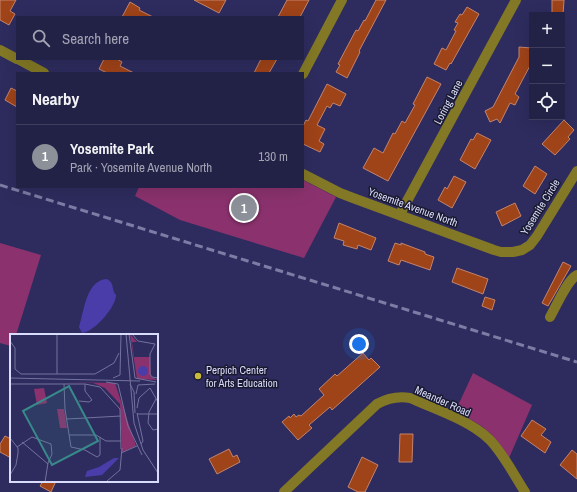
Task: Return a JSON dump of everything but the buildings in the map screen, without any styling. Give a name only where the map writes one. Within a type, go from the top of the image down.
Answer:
[{"type":"street","points":[[304,72],[342,0]]},
{"type":"street","name":"Loring Lane","points":[[400,214],[516,0]]},
{"type":"street","points":[[0,50],[16,58]]},
{"type":"street","points":[[19,60],[42,72]]},
{"type":"street","name":"Yosemite Circle","points":[[518,251],[526,248],[534,241],[577,170]]},
{"type":"street","name":"Yosemite Avenue North","points":[[304,175],[340,193],[494,250],[508,252],[518,251]]},
{"type":"street","points":[[550,317],[569,283],[574,276],[577,275]]},
{"type":"street","name":"Meander Road","points":[[284,492],[377,404],[384,400],[404,397],[410,398],[461,420],[484,434],[494,445],[525,492]]},
{"type":"shaded area","points":[[304,181],[336,197],[304,258],[180,220],[135,196],[139,188],[304,188]]},
{"type":"shaded area","points":[[0,243],[41,255],[16,334],[10,334],[10,346],[0,343]]},
{"type":"shaded area","points":[[107,279],[111,282],[116,295],[115,300],[104,318],[98,324],[87,332],[82,333],[79,327],[90,291],[94,285]]},
{"type":"shaded area","points":[[473,373],[532,405],[509,458],[498,442],[486,430],[480,425],[455,412]]},
{"type":"railway","points":[[0,185],[577,362]]},
{"type":"place","name":"Yosemite Park","points":[[244,208]]},
{"type":"place","name":"Perpich Center for Arts Education","points":[[198,376]]}]
